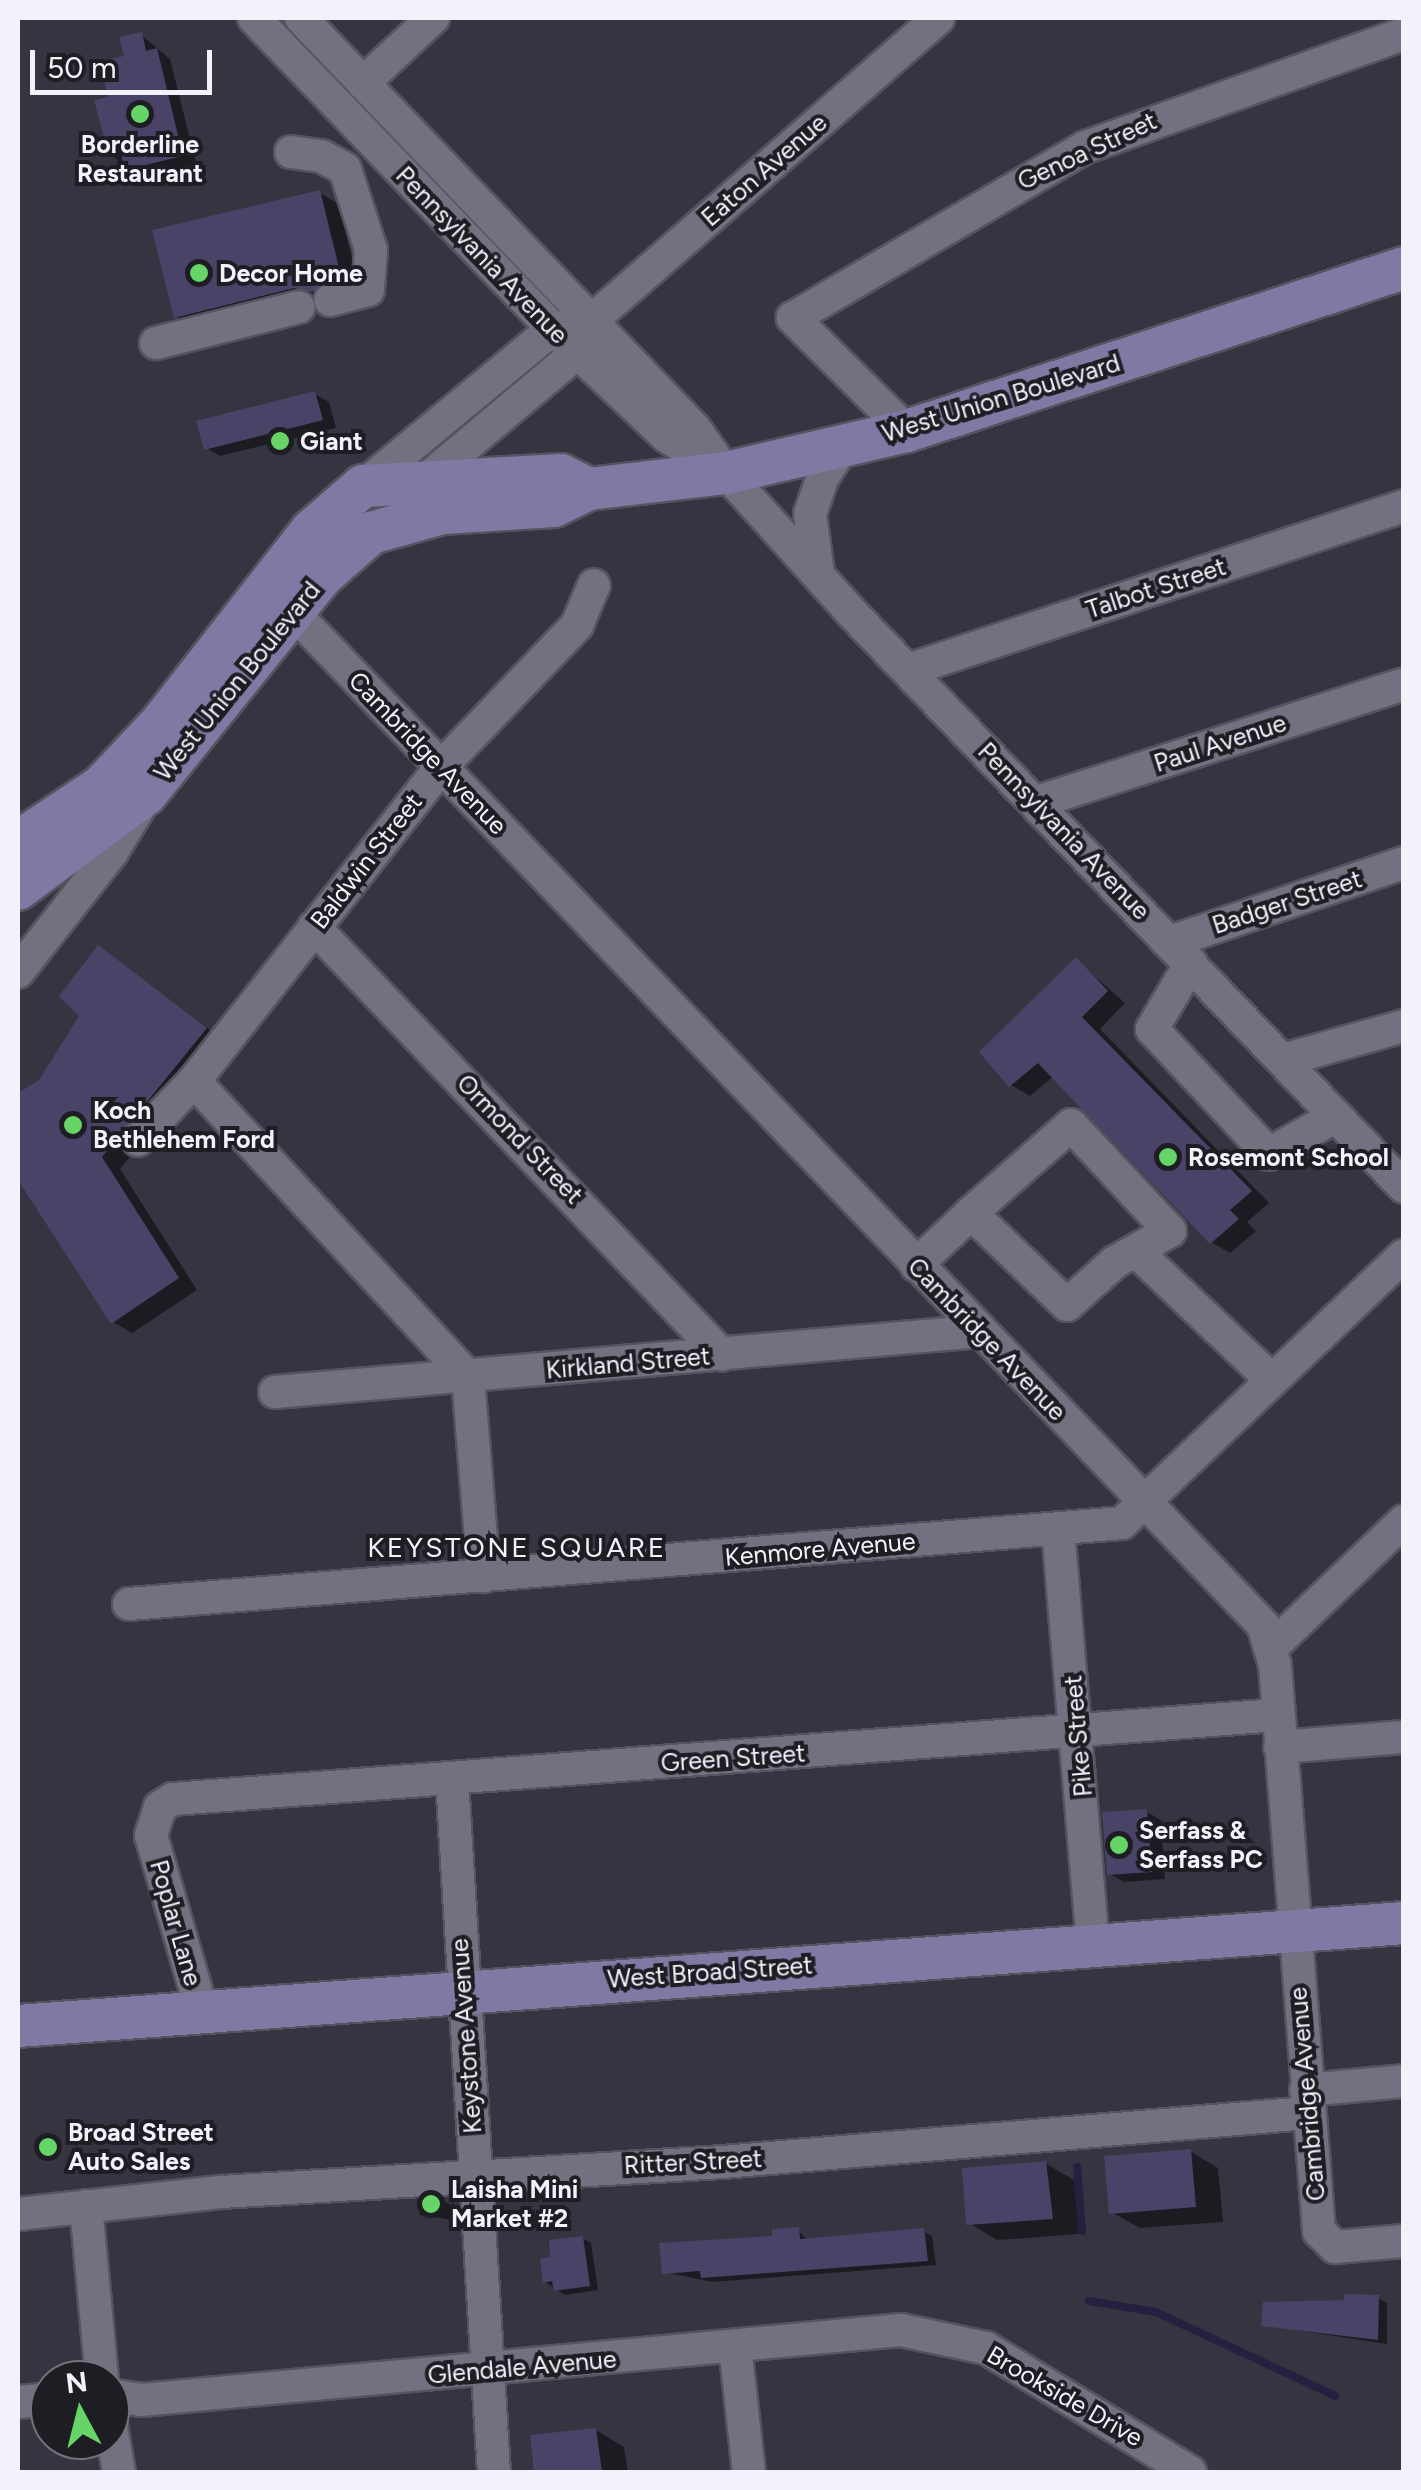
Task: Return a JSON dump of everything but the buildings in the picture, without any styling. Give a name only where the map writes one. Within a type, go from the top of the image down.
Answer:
[{"type":"main road","name":"West Union Boulevard","points":[[18,889],[146,794],[292,611],[371,533],[442,513],[554,506],[589,489],[726,473],[907,431],[1404,268]]},
{"type":"main road","name":"West Union Boulevard","points":[[18,842],[102,786],[162,722],[311,531],[363,486],[561,475],[589,489]]},
{"type":"main road","name":"West Broad Street","points":[[18,2026],[1094,1943],[1404,1923]]},
{"type":"street","name":"Pennsylvania Avenue","points":[[254,18],[553,328],[666,436],[726,473]]},
{"type":"street","name":"Pennsylvania Avenue","points":[[301,18],[695,429],[726,473],[908,670],[1404,1187]]},
{"type":"street","points":[[363,83],[433,18]]},
{"type":"street","name":"Eaton Avenue","points":[[371,533],[424,480],[578,352],[590,322],[938,18]]},
{"type":"street","name":"Genoa Street","points":[[907,431],[793,318],[1086,146],[1404,34]]},
{"type":"street","points":[[156,343],[368,290],[370,250],[345,168],[321,156],[292,152]]},
{"type":"street","points":[[363,486],[553,328],[590,322]]},
{"type":"street","points":[[818,574],[810,514],[844,445]]},
{"type":"street","name":"Talbot Street","points":[[908,670],[1404,506]]},
{"type":"street","name":"Baldwin Street","points":[[138,1140],[194,1082],[441,767],[566,639],[594,584]]},
{"type":"street","name":"Cambridge Avenue","points":[[292,611],[916,1265],[1252,1609],[1272,1647],[1319,2231],[1335,2247],[1404,2241]]},
{"type":"street","name":"Paul Avenue","points":[[1036,802],[1404,684]]},
{"type":"street","points":[[18,972],[112,852],[146,794]]},
{"type":"street","name":"Badger Street","points":[[1181,952],[1404,864]]},
{"type":"street","name":"Ormond Street","points":[[314,927],[722,1354]]},
{"type":"street","points":[[1181,952],[1152,1029],[1269,1154],[1336,1116]]},
{"type":"street","points":[[1283,1060],[1404,1026]]},
{"type":"street","points":[[194,1082],[468,1377],[484,1576]]},
{"type":"street","points":[[916,1265],[971,1214],[1071,1124],[1170,1231],[1139,1254],[1115,1262],[1067,1305],[971,1214]]},
{"type":"street","points":[[1139,1254],[1272,1380]]},
{"type":"street","name":"Kenmore Avenue","points":[[130,1604],[1122,1523],[1404,1255]]},
{"type":"street","name":"Kirkland Street","points":[[275,1392],[981,1331]]},
{"type":"street","points":[[1272,1647],[1404,1521]]},
{"type":"street","name":"Pike Street","points":[[1058,1528],[1094,1943]]},
{"type":"street","name":"Green Street","points":[[187,1796],[1078,1733],[1279,1731],[1404,1737]]},
{"type":"street","name":"Keystone Avenue","points":[[452,1778],[460,1991],[492,2369],[494,2472]]},
{"type":"street","name":"Poplar Lane","points":[[187,1796],[160,1807],[151,1835],[202,2011]]},
{"type":"street","name":"Ritter Street","points":[[18,2214],[476,2174],[723,2162],[1307,2102],[1404,2081]]},
{"type":"street","points":[[86,2206],[100,2360]]},
{"type":"street","name":"Glendale Avenue","points":[[130,2398],[492,2369],[867,2330],[934,2332]]},
{"type":"street","name":"Brookside Drive","points":[[934,2332],[986,2348],[1190,2472]]},
{"type":"street","points":[[735,2346],[749,2472]]},
{"type":"waterway","points":[[1077,2167],[1082,2231]]},
{"type":"waterway","points":[[1089,2301],[1156,2312],[1335,2396]]},
{"type":"place","name":"Borderline Restaurant","points":[[140,114]]},
{"type":"place","name":"Decor Home","points":[[199,273]]},
{"type":"place","name":"Giant","points":[[280,441]]},
{"type":"place","name":"Koch Bethlehem Ford","points":[[73,1125]]},
{"type":"place","name":"Rosemont School","points":[[1168,1157]]},
{"type":"place","name":"Serfass & Serfass PC","points":[[1119,1845]]},
{"type":"place","name":"Broad Street Auto Sales","points":[[48,2147]]},
{"type":"place","name":"Laisha Mini Market #2","points":[[431,2204]]},
{"type":"district","name":"KEYSTONE SQUARE","points":[[517,1547]]}]
